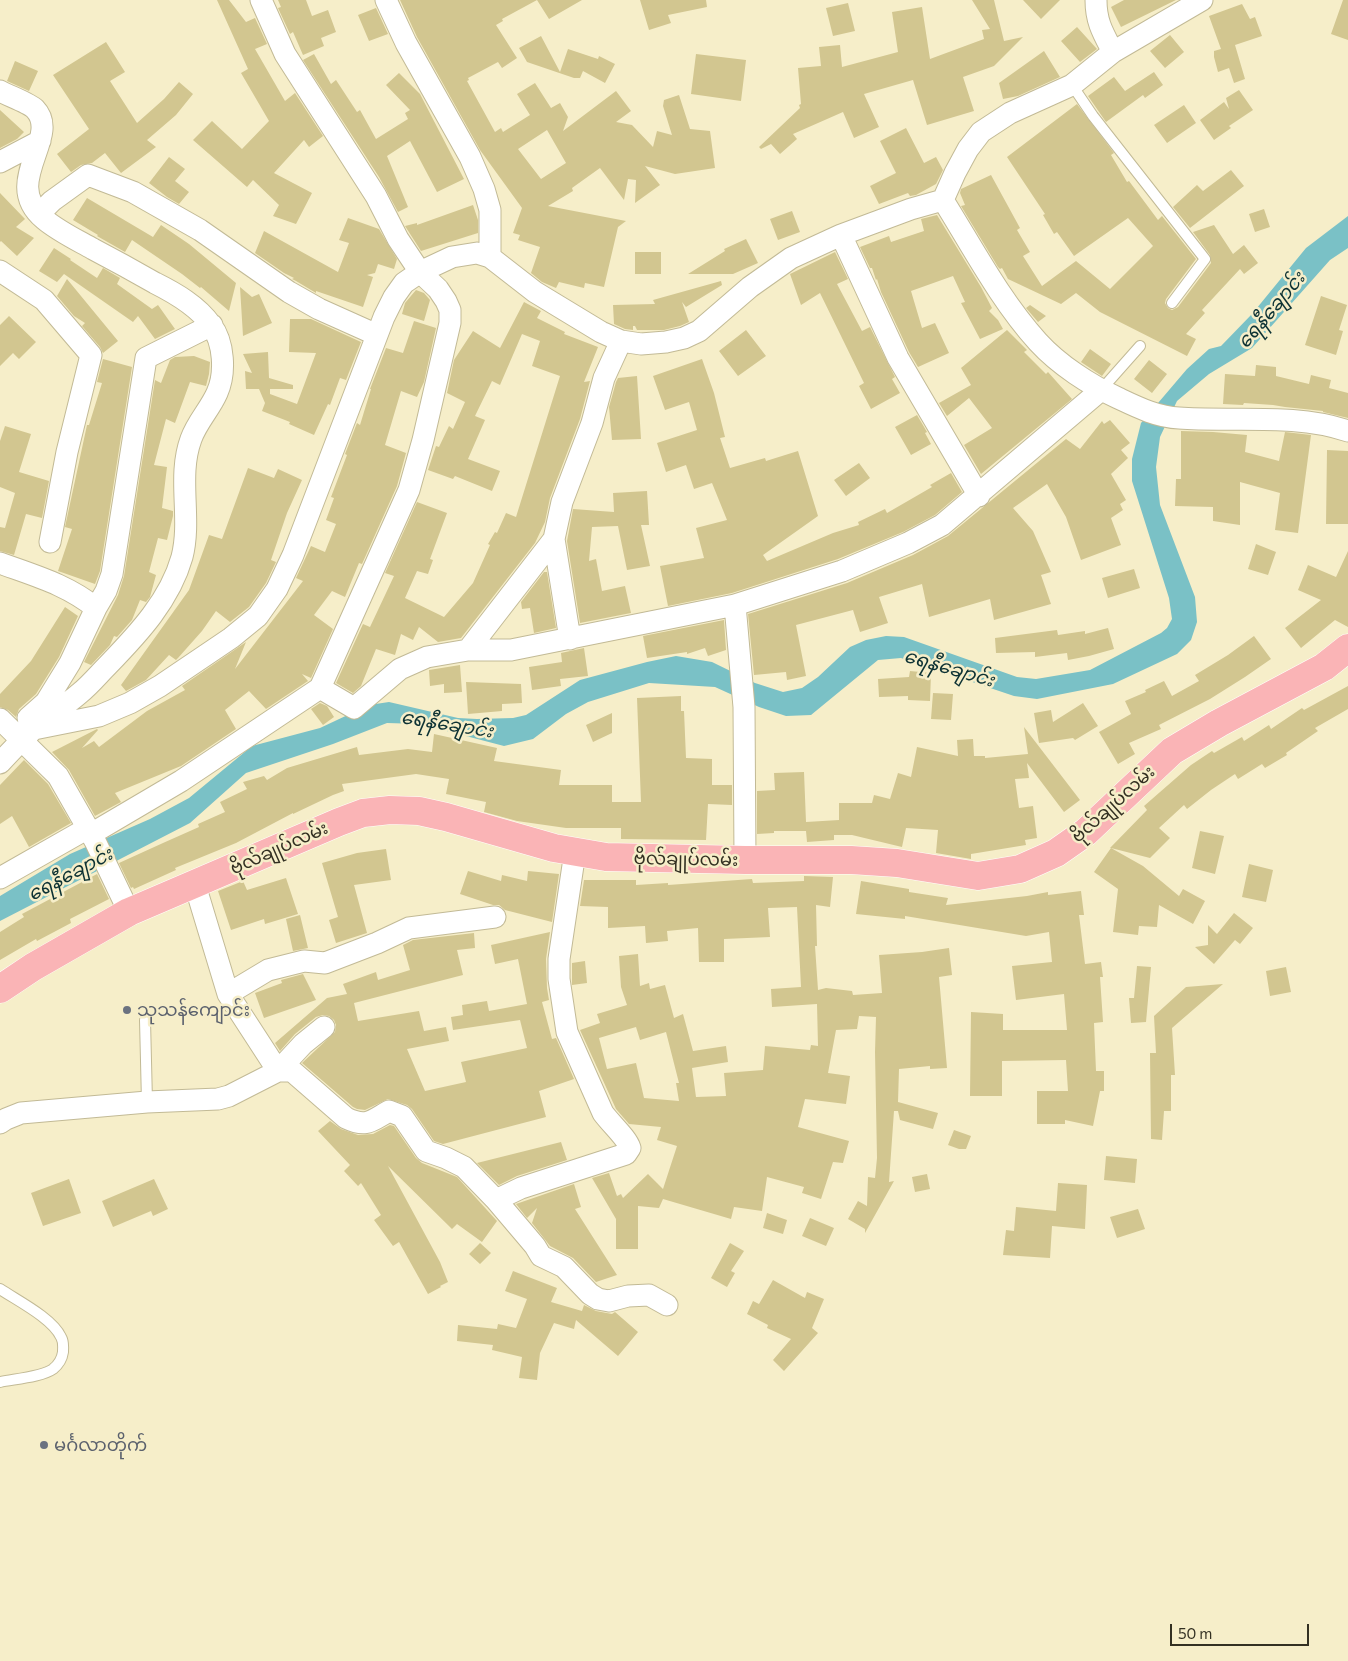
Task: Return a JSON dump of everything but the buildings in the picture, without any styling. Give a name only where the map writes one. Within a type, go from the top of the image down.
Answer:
[{"type":"main road","name":"ဗိုလ်‌ချုပ်‌လမ်း","points":[[0,989],[33,967],[129,912],[363,813],[390,810],[418,812],[446,817],[554,848],[606,856],[870,861],[897,863],[978,876],[1020,869],[1056,853],[1086,832],[1172,751],[1219,723],[1324,667],[1348,648]]},
{"type":"street","points":[[0,878],[91,834],[181,781],[320,688],[402,506],[423,440],[450,323],[450,310],[438,289],[420,272],[398,239],[376,196],[285,54],[261,0]]},
{"type":"street","points":[[386,0],[406,42],[470,156],[484,189],[490,210],[490,257]]},
{"type":"street","points":[[1096,0],[1096,14],[1099,26],[1113,52]]},
{"type":"street","points":[[943,200],[954,173],[968,149],[981,132],[1010,113],[1072,85],[1113,52],[1202,0]]},
{"type":"street","points":[[0,91],[35,109],[41,119],[40,142],[30,169],[28,183],[28,196],[39,214],[76,240],[173,292],[198,311],[212,325],[219,342],[222,357],[222,373],[218,392],[196,427],[186,456],[184,474],[186,537],[182,558],[165,597],[139,633],[82,692],[17,730]]},
{"type":"street","points":[[0,162],[40,142]]},
{"type":"street","points":[[39,214],[52,200],[88,176],[141,197],[200,230],[289,292],[319,309],[377,335]]},
{"type":"street","points":[[17,730],[99,716],[130,703],[160,686],[231,638],[258,616],[277,589],[293,555],[377,335],[394,297],[404,283],[420,272],[452,258],[477,253],[490,257],[535,292],[601,332],[621,341],[641,344],[666,342],[684,338],[699,330],[750,287],[791,258],[841,235],[911,209],[943,200]]},
{"type":"street","points":[[943,200],[1008,305],[1039,343],[1073,372],[1101,390],[1141,410],[1176,418],[1311,422],[1348,431]]},
{"type":"street","points":[[841,235],[898,358],[979,496]]},
{"type":"street","points":[[0,271],[44,300],[91,355],[68,452],[50,542]]},
{"type":"street","points":[[0,763],[17,730],[46,702],[70,663],[106,591],[112,574],[146,358],[212,325]]},
{"type":"street","points":[[570,638],[554,539],[562,502],[592,423],[604,378],[621,341]]},
{"type":"street","points":[[320,688],[354,708],[400,669],[427,657],[468,650],[512,650],[735,605],[842,571],[908,543],[942,525],[979,496],[1101,390]]},
{"type":"street","points":[[468,650],[554,539]]},
{"type":"street","points":[[0,563],[61,585],[96,608]]},
{"type":"street","points":[[735,605],[744,707],[745,860]]},
{"type":"street","points":[[17,730],[58,776],[91,834],[129,912]]},
{"type":"street","points":[[496,1200],[520,1188],[626,1154],[630,1148],[628,1141],[611,1125],[603,1113],[568,1032],[559,980],[559,959],[575,852]]},
{"type":"street","points":[[195,885],[228,994],[278,1070]]},
{"type":"street","points":[[228,994],[268,970],[304,961],[325,963],[410,928],[495,917]]},
{"type":"street","points":[[0,1123],[6,1118],[21,1113],[147,1102],[218,1099],[229,1096],[278,1070],[303,1044],[324,1027]]},
{"type":"street","points":[[278,1070],[292,1071],[346,1118],[355,1122],[367,1124],[389,1111],[402,1116],[426,1151],[464,1167],[496,1200],[535,1246],[541,1256],[564,1267],[590,1294],[598,1299],[609,1301],[628,1296],[649,1295],[667,1305]]},
{"type":"lane","points":[[1072,85],[1093,116],[1205,258],[1172,303]]},
{"type":"lane","points":[[1101,390],[1140,346]]},
{"type":"lane","points":[[146,1020],[147,1102]]},
{"type":"lane","points":[[0,1289],[43,1317],[61,1337],[63,1344],[60,1362],[53,1369],[44,1373],[0,1382]]},
{"type":"water","name":"ရေနီချောင်း","points":[[1348,216],[1348,248],[1330,260],[1252,348],[1209,374],[1177,401],[1160,437],[1156,467],[1160,505],[1195,597],[1197,622],[1191,640],[1177,654],[1113,684],[1037,699],[1014,696],[901,658],[878,660],[811,715],[786,716],[759,707],[715,687],[649,683],[588,702],[566,714],[533,739],[504,746],[420,724],[387,723],[333,744],[246,773],[190,823],[0,921],[0,896],[70,854],[150,819],[189,798],[252,746],[320,728],[369,705],[389,702],[458,718],[513,718],[526,715],[580,680],[676,656],[712,662],[755,683],[783,692],[802,688],[818,677],[850,647],[866,640],[886,636],[904,637],[1017,677],[1036,679],[1090,670],[1161,633],[1167,628],[1172,619],[1169,598],[1132,481],[1132,459],[1141,423],[1187,369],[1209,349],[1221,346],[1252,314],[1306,248]]},
{"type":"place","name":"သုသန်ကျောင်း","points":[[127,1010]]},
{"type":"place","name":"မင်္ဂလာတိုက်","points":[[44,1445]]}]
